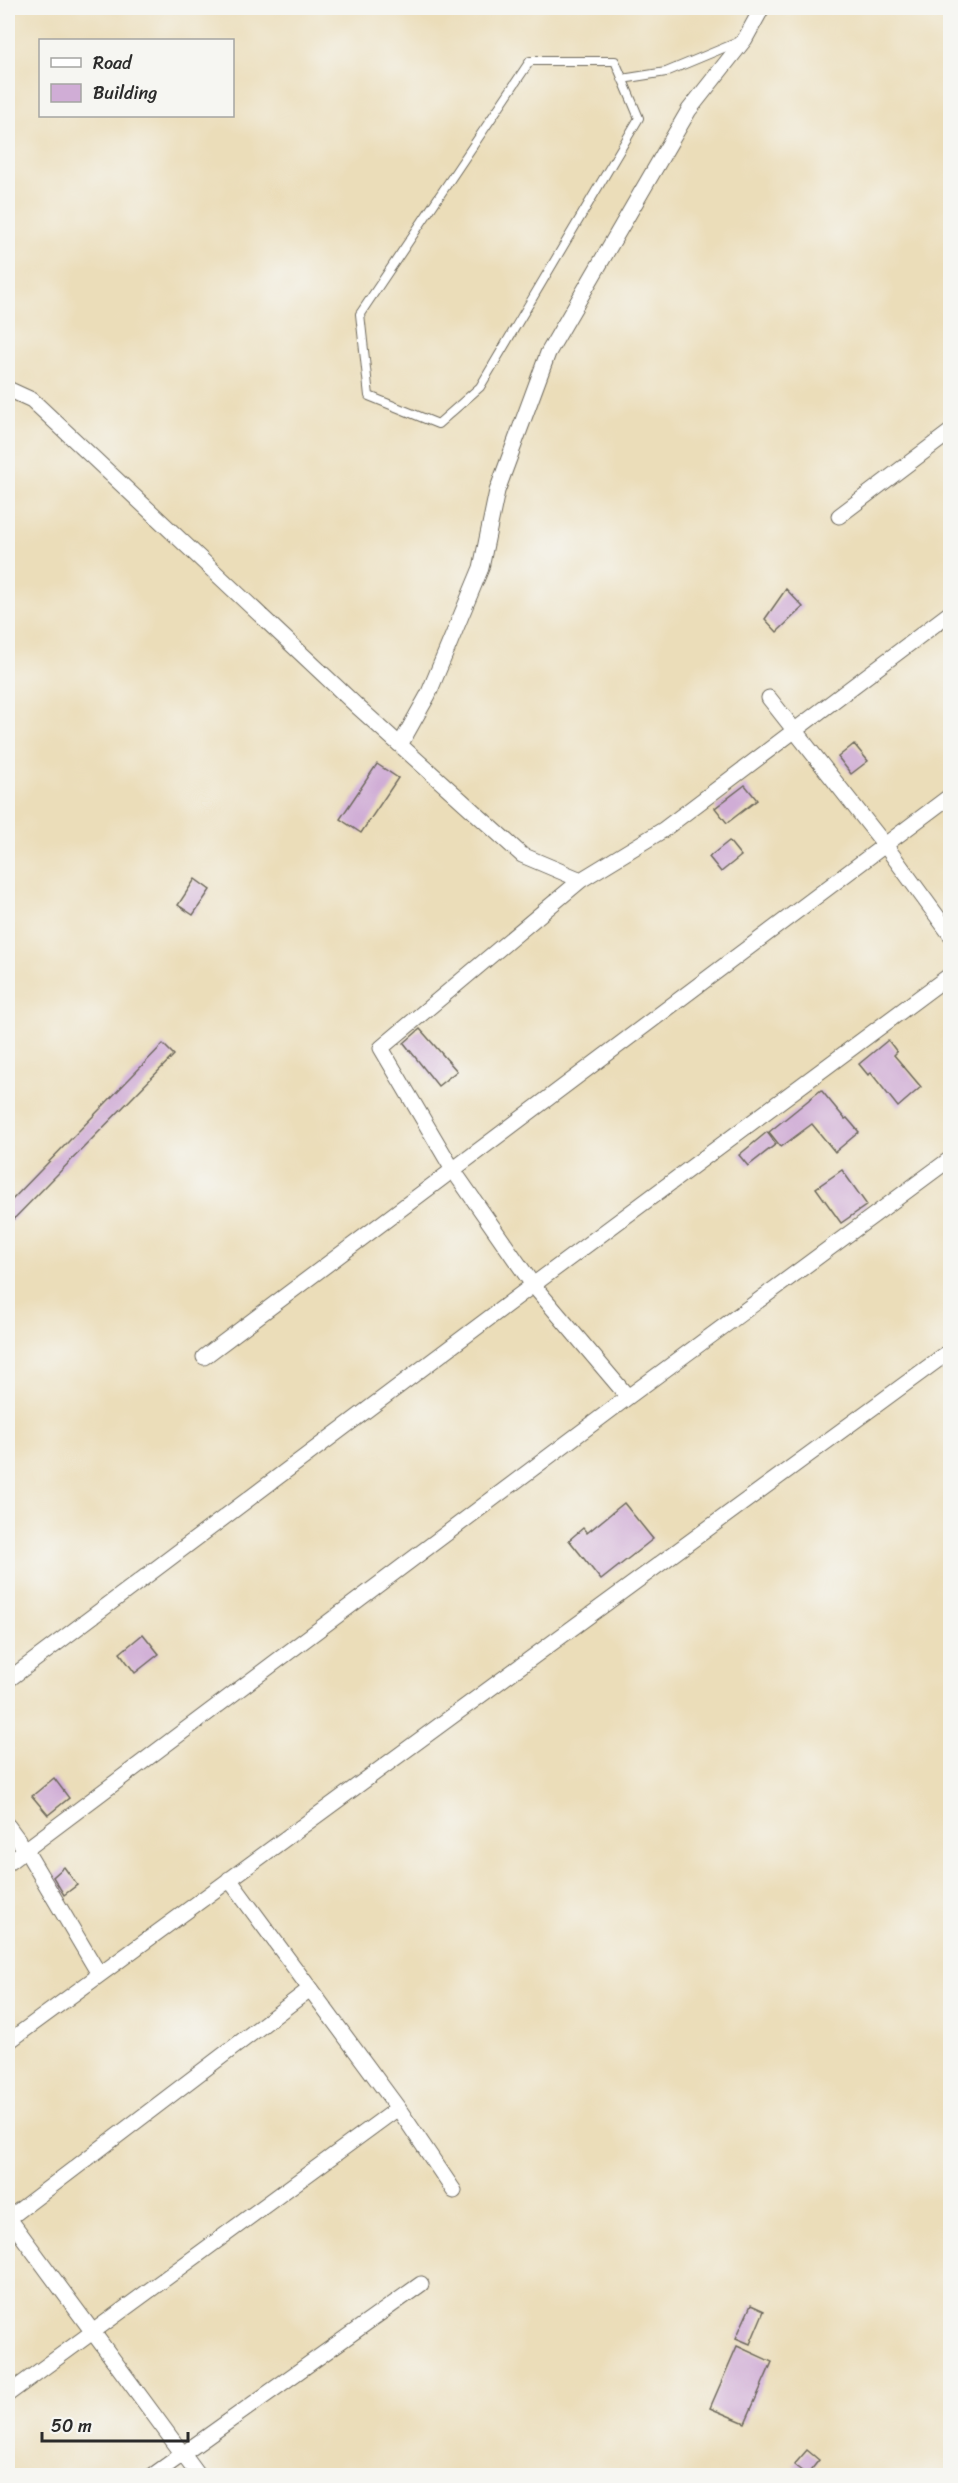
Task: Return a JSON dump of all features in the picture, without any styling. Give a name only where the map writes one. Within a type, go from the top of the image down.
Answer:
[{"type":"street","points":[[400,745],[428,695],[481,568],[497,491],[548,353],[689,110],[745,39],[762,8]]},
{"type":"street","points":[[8,389],[32,400],[400,745],[522,855],[581,880]]},
{"type":"street","points":[[839,516],[951,432]]},
{"type":"street","points":[[628,1397],[533,1285],[453,1170],[381,1048],[581,880],[663,830],[951,613]]},
{"type":"street","points":[[769,698],[885,845],[951,934]]},
{"type":"street","points":[[204,1357],[951,796]]},
{"type":"street","points":[[8,1680],[533,1285],[951,975]]},
{"type":"street","points":[[8,1863],[628,1397],[951,1159]]},
{"type":"street","points":[[8,2042],[951,1351]]},
{"type":"street","points":[[8,1826],[25,1849],[99,1974]]},
{"type":"street","points":[[229,1879],[398,2108],[454,2191]]},
{"type":"street","points":[[199,2475],[8,2218],[310,1989]]},
{"type":"street","points":[[8,2394],[398,2108]]},
{"type":"street","points":[[152,2475],[422,2284]]},
{"type":"lane","points":[[622,79],[666,72],[745,39]]},
{"type":"lane","points":[[530,61],[615,61],[622,79],[639,118],[480,387],[438,424],[369,396],[360,314],[530,61]]},
{"type":"building","points":[[786,589],[803,607],[777,632],[765,619]]},
{"type":"building","points":[[854,744],[868,761],[851,774],[838,757]]},
{"type":"building","points":[[377,764],[398,778],[361,833],[340,819]]},
{"type":"building","points":[[745,785],[757,800],[727,823],[715,808]]},
{"type":"building","points":[[729,841],[741,856],[721,872],[709,857]]},
{"type":"building","points":[[195,879],[210,890],[193,915],[178,905]]},
{"type":"building","points":[[420,1029],[457,1071],[438,1086],[404,1043]]},
{"type":"building","points":[[888,1040],[897,1052],[894,1055],[921,1087],[898,1107],[871,1073],[868,1075],[859,1064]]},
{"type":"building","points":[[163,1044],[174,1055],[8,1225],[8,1204]]},
{"type":"building","points":[[821,1090],[859,1132],[835,1152],[812,1124],[781,1147],[769,1132]]},
{"type":"building","points":[[767,1132],[776,1144],[748,1166],[739,1155]]},
{"type":"building","points":[[842,1170],[867,1205],[841,1223],[816,1188]]},
{"type":"building","points":[[624,1503],[653,1539],[601,1580],[569,1540],[583,1528],[587,1533]]},
{"type":"building","points":[[143,1634],[159,1654],[135,1673],[120,1653]]},
{"type":"building","points":[[54,1778],[69,1798],[48,1815],[32,1796]]},
{"type":"building","points":[[64,1867],[77,1885],[64,1895],[53,1877]]},
{"type":"building","points":[[751,2305],[764,2311],[750,2344],[736,2338]]},
{"type":"building","points":[[737,2346],[772,2362],[745,2423],[710,2408]]},
{"type":"building","points":[[807,2450],[819,2460],[807,2475],[794,2465]]}]
